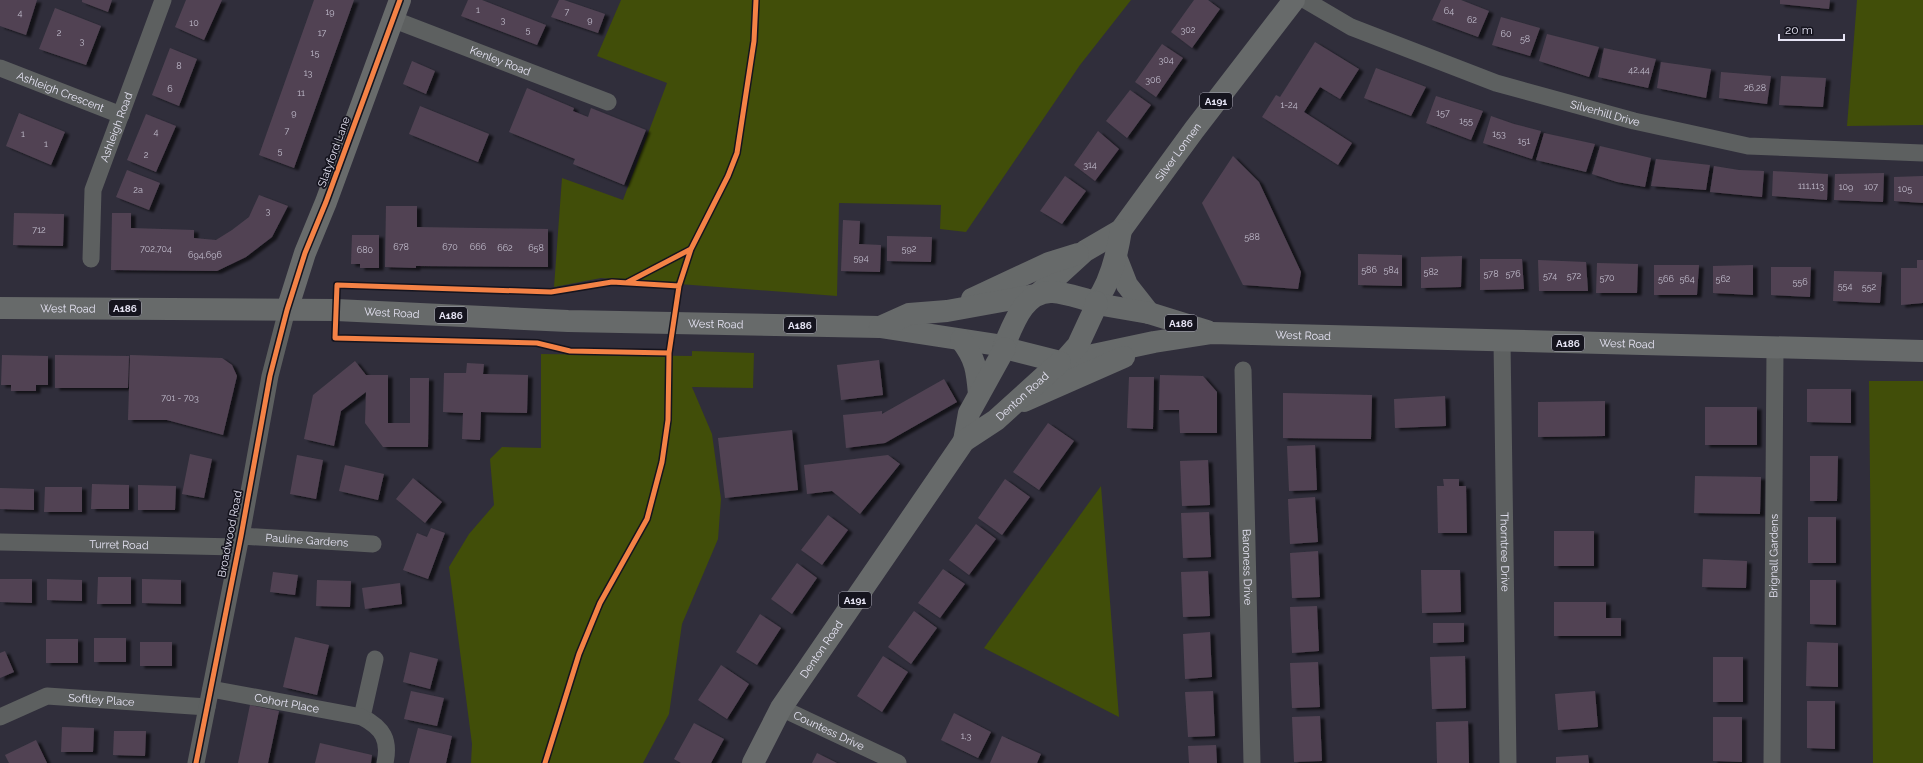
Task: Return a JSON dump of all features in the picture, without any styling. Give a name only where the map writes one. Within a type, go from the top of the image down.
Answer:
[{"type":"main road","name":"Silver Lonnen","points":[[1037,295],[1085,251],[1121,230],[1194,130],[1294,0]]},
{"type":"main road","name":"Silver Lonnen","points":[[1096,303],[1104,291],[1116,256],[1121,230]]},
{"type":"main road","points":[[947,311],[1049,263],[1085,251]]},
{"type":"main road","points":[[1116,256],[1127,285],[1149,313]]},
{"type":"main road","name":"A186","points":[[1037,295],[1053,292],[1096,303]]},
{"type":"main road","name":"West Road","points":[[880,327],[909,314],[947,311],[1037,295]]},
{"type":"main road","name":"A191","points":[[1004,347],[1017,316],[1025,305],[1037,295]]},
{"type":"main road","name":"West Road","points":[[1096,303],[1149,313],[1212,333]]},
{"type":"main road","name":"A191","points":[[1061,362],[1078,344],[1096,303]]},
{"type":"main road","name":"West Road","points":[[0,308],[348,311],[568,321],[880,327],[1004,347]]},
{"type":"main road","name":"West Road","points":[[1061,362],[1154,342],[1212,333],[1774,349],[1923,351]]},
{"type":"main road","points":[[961,340],[971,353],[975,362],[979,394]]},
{"type":"main road","points":[[1012,406],[1104,367],[1154,342]]},
{"type":"main road","name":"A186","points":[[1004,347],[1061,362]]},
{"type":"main road","name":"Denton Road","points":[[964,441],[969,413],[1004,347]]},
{"type":"main road","name":"Denton Road","points":[[753,763],[781,708],[964,441],[996,420],[1061,362]]},
{"type":"street","name":"Ashleigh Road","points":[[91,259],[93,190],[163,0]]},
{"type":"street","name":"Silverhill Drive","points":[[1305,0],[1351,27],[1496,83],[1634,121],[1748,146],[1923,153]]},
{"type":"street","name":"Kenley Road","points":[[396,10],[608,102]]},
{"type":"street","name":"Slatyford Lane","points":[[287,310],[305,253],[326,202],[396,10]]},
{"type":"street","name":"Ashleigh Crescent","points":[[0,68],[121,115]]},
{"type":"street","name":"Broadwood Road","points":[[196,763],[270,376],[287,310]]},
{"type":"street","name":"Thorntree Drive","points":[[1502,341],[1508,763]]},
{"type":"street","name":"Brignall Gardens","points":[[1772,763],[1774,349]]},
{"type":"street","name":"Baroness Drive","points":[[1243,370],[1252,763]]},
{"type":"street","name":"Turret Road","points":[[0,542],[239,542]]},
{"type":"street","name":"Pauline Gardens","points":[[239,542],[373,544]]},
{"type":"street","points":[[362,718],[375,659]]},
{"type":"street","name":"Cohort Place","points":[[210,688],[362,718],[375,724],[385,737],[387,752],[385,763]]},
{"type":"street","name":"Softley Place","points":[[0,717],[47,696],[207,707]]},
{"type":"street","name":"Countess Drive","points":[[781,708],[898,763]]},
{"type":"green space","points":[[621,0],[1131,0],[1080,65],[966,232],[940,229],[941,205],[839,203],[837,296],[601,278],[554,287],[562,178],[623,200],[667,83],[597,56]]},
{"type":"green space","points":[[1857,0],[1923,0],[1923,125],[1847,126]]},
{"type":"green space","points":[[692,351],[754,353],[753,388],[692,387],[712,434],[721,499],[718,539],[682,624],[669,714],[643,763],[471,763],[472,744],[449,567],[469,534],[494,505],[490,459],[502,447],[541,448],[541,354],[692,356]]},
{"type":"green space","points":[[1869,381],[1923,381],[1923,763],[1873,763]]},
{"type":"green space","points":[[1101,486],[1119,717],[984,648]]},
{"type":"building","points":[[0,0],[37,0],[26,35],[0,26]]},
{"type":"building","points":[[82,0],[112,0],[108,12],[82,2]]},
{"type":"building","points":[[186,0],[222,0],[204,40],[175,27]]},
{"type":"building","points":[[314,0],[354,0],[294,168],[259,155]]},
{"type":"building","points":[[468,0],[482,0],[546,25],[537,45],[461,16]]},
{"type":"building","points":[[559,0],[564,0],[605,14],[598,33],[551,17]]},
{"type":"building","points":[[1194,0],[1208,0],[1220,9],[1192,48],[1171,32]]},
{"type":"building","points":[[1441,0],[1461,0],[1489,11],[1478,37],[1432,20]]},
{"type":"building","points":[[1780,0],[1830,0],[1829,9],[1780,4]]},
{"type":"building","points":[[55,8],[101,26],[86,65],[39,49]]},
{"type":"building","points":[[1501,17],[1540,28],[1530,56],[1492,45]]},
{"type":"building","points":[[1547,34],[1599,47],[1589,77],[1539,61]]},
{"type":"building","points":[[1315,42],[1359,69],[1340,99],[1320,87],[1304,112],[1352,143],[1338,165],[1262,117],[1276,95],[1280,97]]},
{"type":"building","points":[[1162,44],[1183,58],[1156,97],[1135,82]]},
{"type":"building","points":[[170,48],[197,59],[179,106],[152,95]]},
{"type":"building","points":[[1604,48],[1656,59],[1648,88],[1598,77]]},
{"type":"building","points":[[412,61],[435,71],[426,94],[403,84]]},
{"type":"building","points":[[1661,62],[1711,69],[1706,98],[1657,88]]},
{"type":"building","points":[[1376,68],[1426,87],[1411,116],[1364,98]]},
{"type":"building","points":[[1721,72],[1771,76],[1767,104],[1719,98]]},
{"type":"building","points":[[1781,76],[1826,78],[1823,107],[1779,105]]},
{"type":"building","points":[[527,88],[574,108],[573,111],[588,117],[591,108],[646,130],[624,185],[573,164],[575,159],[509,132]]},
{"type":"building","points":[[1130,90],[1151,105],[1127,138],[1106,121]]},
{"type":"building","points":[[1436,96],[1483,111],[1471,140],[1426,123]]},
{"type":"building","points":[[420,106],[489,134],[478,162],[409,134]]},
{"type":"building","points":[[19,113],[65,132],[51,165],[6,146]]},
{"type":"building","points":[[146,114],[176,126],[156,172],[127,160]]},
{"type":"building","points":[[1491,116],[1541,131],[1532,159],[1483,143]]},
{"type":"building","points":[[1098,131],[1119,149],[1095,181],[1074,165]]},
{"type":"building","points":[[1544,133],[1595,144],[1586,172],[1536,160]]},
{"type":"building","points":[[1600,146],[1651,158],[1645,187],[1617,182],[1592,174]]},
{"type":"building","points":[[1233,156],[1259,182],[1301,272],[1298,289],[1243,285],[1202,203]]},
{"type":"building","points":[[1656,159],[1710,165],[1706,190],[1651,186]]},
{"type":"building","points":[[1714,166],[1739,170],[1764,171],[1762,197],[1710,192]]},
{"type":"building","points":[[127,170],[160,183],[149,210],[116,197]]},
{"type":"building","points":[[1773,171],[1828,174],[1827,200],[1772,196]]},
{"type":"building","points":[[1884,173],[1883,202],[1834,200],[1835,174]]},
{"type":"building","points":[[1065,176],[1086,191],[1062,224],[1040,211]]},
{"type":"building","points":[[1923,176],[1923,203],[1894,201],[1894,177]]},
{"type":"building","points":[[259,195],[288,206],[272,237],[246,257],[217,271],[111,270],[112,213],[131,213],[131,228],[194,230],[194,238],[216,240],[249,217]]},
{"type":"building","points":[[386,206],[417,206],[417,227],[548,229],[548,267],[385,267]]},
{"type":"building","points":[[14,213],[64,214],[63,246],[13,245]]},
{"type":"building","points":[[843,220],[860,221],[859,244],[881,245],[880,272],[841,271]]},
{"type":"building","points":[[352,235],[379,235],[379,268],[360,268],[360,264],[351,264]]},
{"type":"building","points":[[887,236],[932,237],[931,262],[887,261]]},
{"type":"building","points":[[1358,254],[1402,255],[1402,286],[1358,285]]},
{"type":"building","points":[[1462,256],[1461,287],[1421,288],[1421,257]]},
{"type":"building","points":[[1480,259],[1522,259],[1524,289],[1480,290]]},
{"type":"building","points":[[1538,260],[1586,262],[1588,291],[1539,291]]},
{"type":"building","points":[[1917,260],[1923,260],[1923,303],[1901,305],[1901,268],[1917,268]]},
{"type":"building","points":[[1597,263],[1638,264],[1637,293],[1596,293]]},
{"type":"building","points":[[1654,265],[1699,265],[1697,295],[1654,295]]},
{"type":"building","points":[[1753,265],[1753,295],[1713,293],[1713,266]]},
{"type":"building","points":[[1771,267],[1811,267],[1810,297],[1771,295]]},
{"type":"building","points":[[1834,271],[1882,272],[1880,303],[1833,301]]},
{"type":"building","points":[[2,355],[48,356],[48,385],[36,385],[36,391],[11,391],[11,385],[1,385]]},
{"type":"building","points":[[55,355],[129,356],[128,388],[55,388]]},
{"type":"building","points":[[130,355],[222,358],[232,365],[237,376],[223,435],[167,420],[128,420]]},
{"type":"building","points":[[879,360],[883,395],[841,400],[837,365]]},
{"type":"building","points":[[355,361],[366,375],[388,375],[388,423],[410,423],[410,378],[429,378],[428,447],[383,447],[365,423],[366,392],[341,411],[334,446],[304,439],[313,395]]},
{"type":"building","points":[[467,363],[484,364],[483,374],[528,375],[527,413],[481,412],[480,440],[462,439],[463,413],[443,412],[444,373],[466,373]]},
{"type":"building","points":[[1160,375],[1203,376],[1217,392],[1217,433],[1180,433],[1179,410],[1159,410]]},
{"type":"building","points":[[1129,377],[1154,377],[1153,429],[1127,428]]},
{"type":"building","points":[[944,379],[957,402],[885,443],[846,448],[843,415],[882,411],[882,414]]},
{"type":"building","points":[[1807,389],[1851,389],[1851,423],[1807,422]]},
{"type":"building","points":[[1283,393],[1372,395],[1371,439],[1283,438]]},
{"type":"building","points":[[1445,396],[1446,426],[1395,428],[1394,399]]},
{"type":"building","points":[[1605,401],[1605,436],[1538,437],[1538,402]]},
{"type":"building","points":[[1705,407],[1757,407],[1757,445],[1705,445]]},
{"type":"building","points":[[1048,423],[1074,441],[1039,490],[1013,472]]},
{"type":"building","points":[[792,430],[798,490],[725,498],[718,438]]},
{"type":"building","points":[[1315,445],[1317,490],[1289,491],[1287,446]]},
{"type":"building","points":[[190,454],[212,459],[204,498],[182,494]]},
{"type":"building","points":[[297,455],[323,460],[316,499],[290,494]]},
{"type":"building","points":[[888,455],[900,464],[860,514],[832,491],[807,494],[804,465]]},
{"type":"building","points":[[1810,456],[1838,456],[1837,501],[1810,501]]},
{"type":"building","points":[[1208,460],[1210,505],[1182,506],[1180,461]]},
{"type":"building","points":[[345,465],[384,474],[378,500],[339,491]]},
{"type":"building","points":[[1695,476],[1761,477],[1760,514],[1694,513]]},
{"type":"building","points":[[413,478],[442,502],[425,523],[396,499]]},
{"type":"building","points":[[1005,479],[1030,497],[1002,535],[978,518]]},
{"type":"building","points":[[1443,479],[1459,479],[1459,486],[1466,486],[1467,533],[1438,533],[1437,486],[1444,486]]},
{"type":"building","points":[[92,484],[129,485],[129,509],[91,509]]},
{"type":"building","points":[[138,485],[176,486],[175,510],[138,510]]},
{"type":"building","points":[[45,487],[82,487],[82,512],[44,512]]},
{"type":"building","points":[[0,488],[34,489],[34,510],[0,509]]},
{"type":"building","points":[[1315,497],[1318,542],[1290,544],[1288,499]]},
{"type":"building","points":[[1209,512],[1211,557],[1183,558],[1181,513]]},
{"type":"building","points":[[828,515],[848,530],[822,565],[801,550]]},
{"type":"building","points":[[1808,517],[1836,517],[1836,563],[1808,563]]},
{"type":"building","points":[[976,524],[996,539],[969,575],[949,560]]},
{"type":"building","points":[[431,528],[445,533],[428,579],[403,570],[417,533],[427,537]]},
{"type":"building","points":[[1554,531],[1594,531],[1594,566],[1554,566]]},
{"type":"building","points":[[1318,551],[1320,597],[1292,598],[1290,553]]},
{"type":"building","points":[[1703,559],[1747,561],[1746,588],[1702,587]]},
{"type":"building","points":[[797,563],[817,578],[792,614],[771,599]]},
{"type":"building","points":[[943,569],[965,584],[940,618],[918,603]]},
{"type":"building","points":[[1421,570],[1460,570],[1461,612],[1422,613]]},
{"type":"building","points":[[1208,571],[1210,616],[1183,617],[1181,572]]},
{"type":"building","points":[[273,572],[298,575],[295,595],[270,592]]},
{"type":"building","points":[[98,577],[131,577],[131,604],[97,604]]},
{"type":"building","points":[[0,579],[32,579],[32,603],[0,602]]},
{"type":"building","points":[[47,579],[82,580],[82,601],[47,600]]},
{"type":"building","points":[[142,579],[181,580],[181,604],[142,603]]},
{"type":"building","points":[[317,580],[351,581],[350,607],[316,606]]},
{"type":"building","points":[[1810,580],[1836,580],[1836,625],[1810,624]]},
{"type":"building","points":[[400,583],[402,604],[365,609],[362,588]]},
{"type":"building","points":[[1554,602],[1606,602],[1606,618],[1621,618],[1621,636],[1554,636]]},
{"type":"building","points":[[1317,606],[1319,651],[1292,653],[1290,607]]},
{"type":"building","points":[[914,611],[937,628],[911,664],[888,647]]},
{"type":"building","points":[[760,614],[781,628],[757,665],[736,652]]},
{"type":"building","points":[[1433,623],[1464,623],[1464,642],[1433,643]]},
{"type":"building","points":[[1210,632],[1212,677],[1185,679],[1183,634]]},
{"type":"building","points":[[295,637],[329,645],[317,695],[283,687]]},
{"type":"building","points":[[94,638],[126,638],[126,662],[94,662]]},
{"type":"building","points":[[46,639],[78,639],[78,663],[46,663]]},
{"type":"building","points":[[140,642],[172,642],[172,666],[140,666]]},
{"type":"building","points":[[1807,642],[1838,643],[1838,687],[1806,686]]},
{"type":"building","points":[[5,651],[14,672],[0,678],[0,653]]},
{"type":"building","points":[[410,652],[438,659],[430,689],[403,682]]},
{"type":"building","points":[[883,656],[908,672],[882,712],[857,696]]},
{"type":"building","points":[[1465,656],[1466,708],[1432,709],[1430,657]]},
{"type":"building","points":[[1713,657],[1743,657],[1743,702],[1713,702]]},
{"type":"building","points":[[1318,662],[1320,707],[1292,708],[1290,663]]},
{"type":"building","points":[[721,665],[749,684],[727,719],[698,700]]},
{"type":"building","points":[[411,691],[444,698],[437,726],[404,719]]},
{"type":"building","points":[[1213,691],[1215,736],[1188,737],[1185,692]]},
{"type":"building","points":[[1595,691],[1598,727],[1558,730],[1555,694]]},
{"type":"building","points":[[1807,701],[1835,701],[1835,749],[1807,748]]},
{"type":"building","points":[[250,705],[279,711],[268,763],[238,763]]},
{"type":"building","points":[[954,713],[991,732],[978,758],[941,740]]},
{"type":"building","points":[[1320,716],[1322,761],[1294,762],[1292,717]]},
{"type":"building","points":[[1713,717],[1742,717],[1742,762],[1713,761]]},
{"type":"building","points":[[1468,721],[1469,763],[1437,763],[1436,722]]},
{"type":"building","points":[[694,723],[724,739],[711,763],[681,763],[674,759]]},
{"type":"building","points":[[62,727],[94,728],[93,752],[61,752]]},
{"type":"building","points":[[418,728],[452,736],[446,763],[409,763]]},
{"type":"building","points":[[114,731],[146,731],[145,756],[113,755]]},
{"type":"building","points":[[1002,736],[1041,754],[1037,763],[990,763]]},
{"type":"building","points":[[36,740],[47,763],[9,763],[5,755]]},
{"type":"building","points":[[320,743],[372,755],[371,763],[315,763]]},
{"type":"building","points":[[1216,745],[1217,763],[1189,763],[1188,746]]},
{"type":"building","points":[[817,753],[837,763],[812,763]]},
{"type":"building","points":[[1588,755],[1589,763],[1556,763],[1556,757]]},
{"type":"cycle path","points":[[196,763],[241,536],[270,376],[287,310],[305,253],[326,202],[400,0]]},
{"type":"cycle path","points":[[545,763],[579,654],[600,603],[647,519],[662,462],[668,420],[669,353],[679,286],[691,249],[728,176],[737,153],[754,41],[756,0]]},
{"type":"cycle path","points":[[628,282],[691,249]]},
{"type":"cycle path","points":[[669,353],[570,351],[537,343],[335,338],[337,285],[551,292],[612,282],[679,286]]}]
